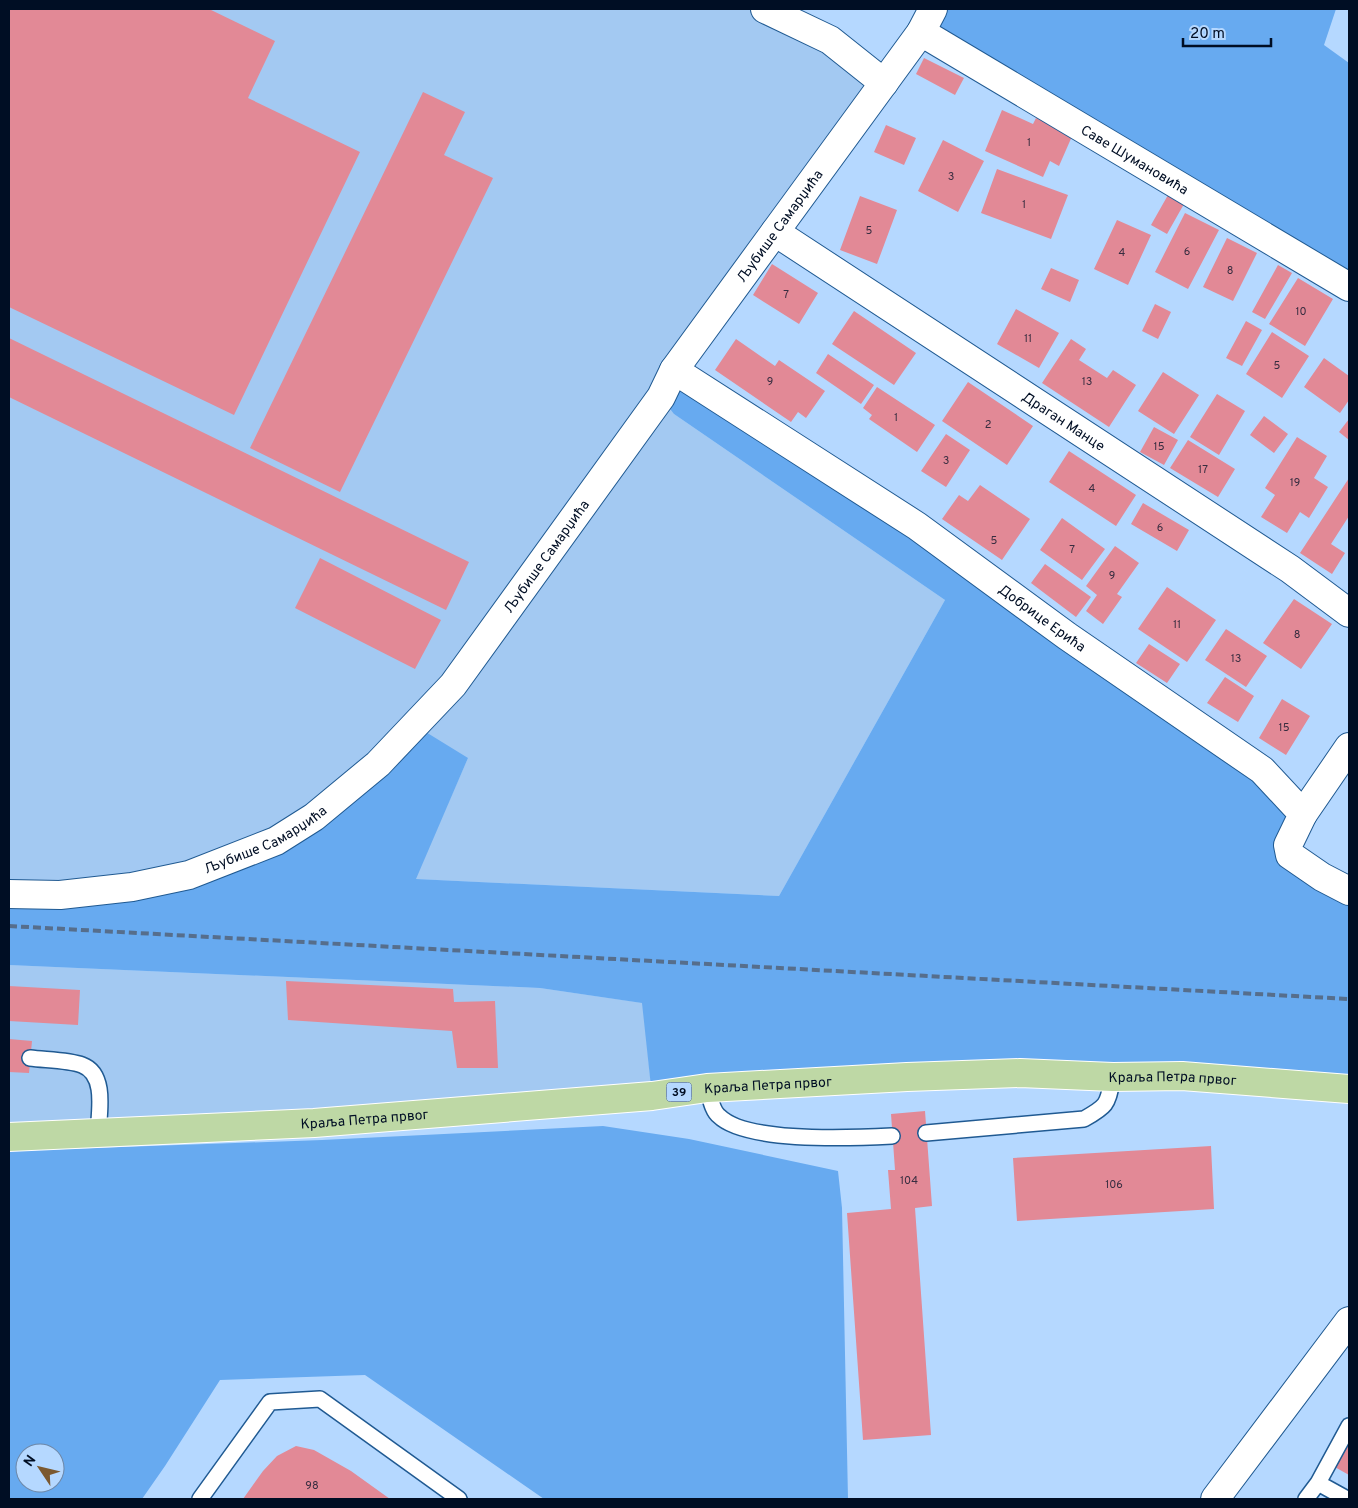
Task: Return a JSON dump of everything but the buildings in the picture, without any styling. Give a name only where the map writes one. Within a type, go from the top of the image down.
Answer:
[{"type":"main road","name":"Краља Петра првог","points":[[9,1137],[314,1123],[652,1096],[708,1088],[1011,1073],[1113,1077],[1182,1076],[1349,1089]]},
{"type":"street","points":[[766,9],[830,40],[884,83]]},
{"type":"street","name":"Љубише Самарџића","points":[[9,894],[78,893],[132,887],[189,875],[276,841],[314,817],[378,764],[453,685],[661,396],[674,370],[884,83],[927,20]]},
{"type":"street","name":"Саве Шумановића","points":[[927,20],[1349,287]]},
{"type":"street","name":"Драган Манце","points":[[775,232],[1290,569],[1349,612]]},
{"type":"street","name":"Добрице Ерића","points":[[674,370],[916,526],[1067,636],[1262,770],[1304,814]]},
{"type":"street","points":[[1349,747],[1304,814],[1288,844],[1290,855],[1322,877],[1349,891]]},
{"type":"street","points":[[1215,1499],[1349,1321]]},
{"type":"lane","points":[[30,1058],[82,1065],[93,1074],[98,1083],[100,1098],[98,1133]]},
{"type":"lane","points":[[926,1133],[1084,1119],[1107,1104],[1113,1077]]},
{"type":"lane","points":[[708,1088],[717,1115],[728,1124],[741,1129],[825,1138],[892,1136]]},
{"type":"lane","points":[[200,1499],[270,1402],[320,1400],[460,1499]]},
{"type":"lane","points":[[1306,1499],[1318,1483],[1349,1426]]},
{"type":"lane","points":[[1318,1483],[1347,1499]]},
{"type":"shaded area","points":[[9,9],[765,9],[884,83],[674,370],[674,414],[945,600],[779,896],[415,879],[468,758],[378,764],[228,860],[9,894]]},
{"type":"shaded area","points":[[933,9],[1336,9],[1324,45],[1349,63],[1349,287],[921,32]]},
{"type":"shaded area","points":[[674,370],[1303,814],[1288,844],[1349,891],[1349,1084],[1182,1076],[652,1096],[642,1003],[540,988],[9,965],[9,894],[60,895],[276,841],[416,726],[468,758],[416,879],[779,896],[945,600],[674,414],[661,397]]},
{"type":"shaded area","points":[[9,965],[540,988],[643,1003],[652,1096],[9,1137]]},
{"type":"shaded area","points":[[603,1126],[689,1139],[838,1171],[842,1208],[848,1499],[544,1499],[365,1375],[220,1380],[142,1499],[9,1499],[9,1151],[322,1140]]},
{"type":"railway","points":[[9,926],[1349,999]]}]
